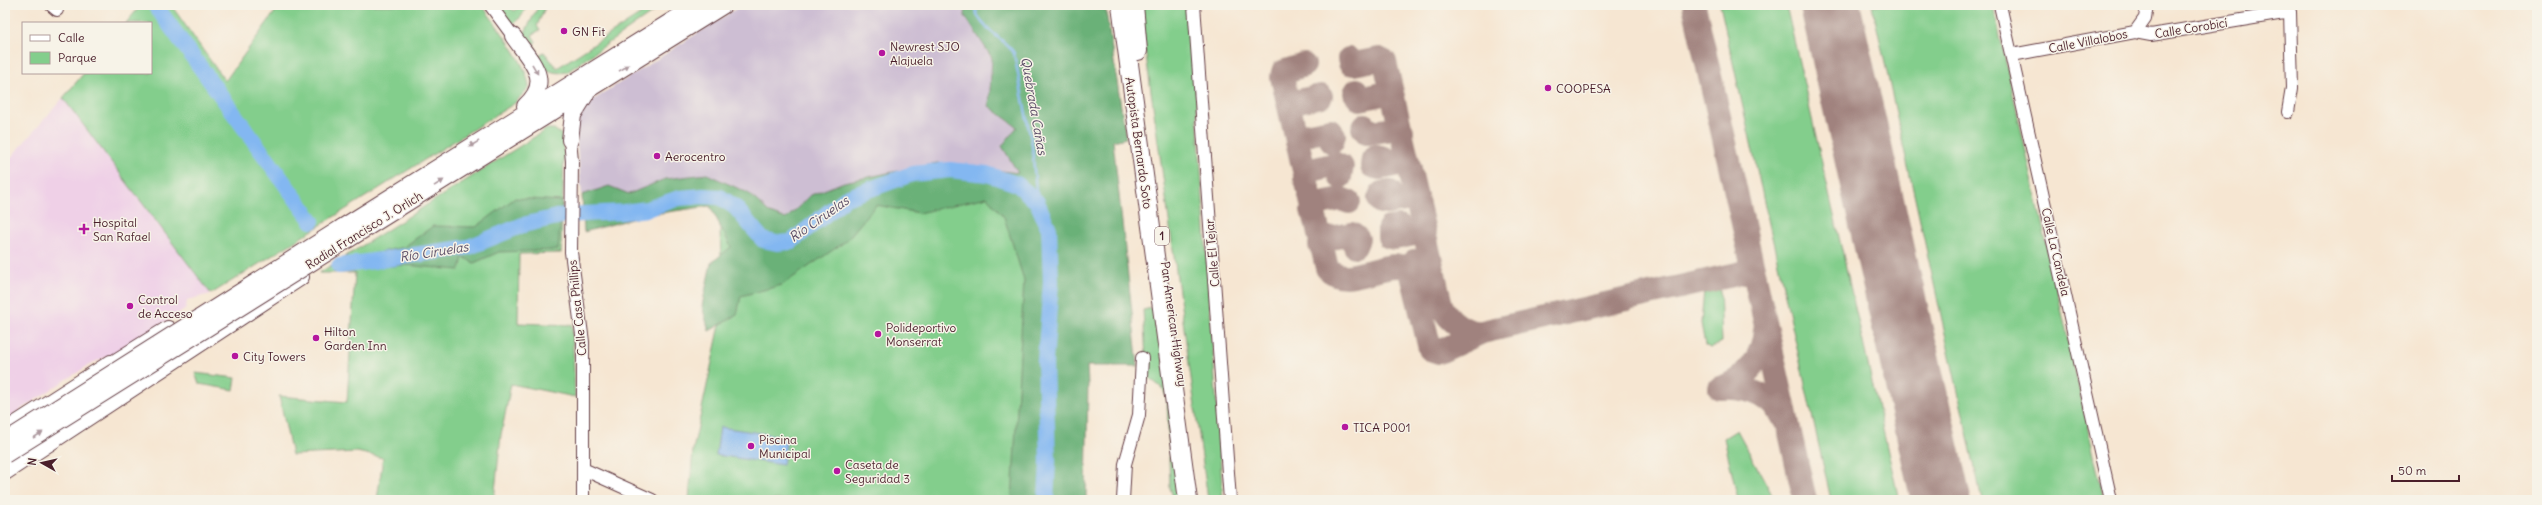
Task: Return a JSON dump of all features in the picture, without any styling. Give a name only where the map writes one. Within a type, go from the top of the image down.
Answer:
[{"type":"highway","points":[[1111,5],[1146,242],[1163,312]]},
{"type":"highway","name":"Autopista Bernardo Soto","points":[[1116,5],[1134,70]]},
{"type":"highway","name":"Autopista Bernardo Soto","points":[[1121,5],[1134,70],[1163,312],[1188,500]]},
{"type":"highway","name":"Pan American Highway","points":[[1131,5],[1134,70],[1197,500]]},
{"type":"highway","name":"1","points":[[1134,5],[1134,70]]},
{"type":"main road","points":[[564,87],[620,42],[680,5]]},
{"type":"main road","name":"Radial Francisco J. Orlich","points":[[5,455],[350,230],[500,128],[697,5]]},
{"type":"main road","name":"Radial Francisco J. Orlich","points":[[5,441],[350,230],[542,118],[724,5]]},
{"type":"main road","points":[[500,128],[530,101],[539,87],[537,71],[513,36]]},
{"type":"main road","points":[[570,140],[573,115],[591,88]]},
{"type":"main road","points":[[542,118],[563,124],[570,140]]},
{"type":"main road","points":[[5,431],[111,363],[314,237],[350,230]]},
{"type":"main road","points":[[5,472],[281,291],[350,230]]},
{"type":"main road","points":[[111,363],[106,372],[118,398]]},
{"type":"main road","points":[[72,388],[82,390],[99,410]]},
{"type":"street","points":[[490,5],[513,36]]},
{"type":"street","name":"Calle El Tejar","points":[[1194,5],[1230,500]]},
{"type":"street","name":"Calle La Candela","points":[[2000,5],[2111,500]]},
{"type":"street","name":"Calle Villalobos","points":[[2012,55],[2135,32],[2145,18],[2147,5]]},
{"type":"street","name":"Calle Corobicí","points":[[2135,32],[2151,35],[2290,12],[2292,88],[2288,112]]},
{"type":"street","name":"Calle Casa Phillips","points":[[570,140],[572,191],[571,259],[583,342],[583,500]]},
{"type":"street","points":[[1123,500],[1127,454],[1139,415],[1142,358]]},
{"type":"street","points":[[583,469],[652,500]]},
{"type":"shaded area","points":[[742,5],[966,5],[965,16],[992,58],[989,106],[1017,127],[1018,173],[937,163],[782,223],[718,185],[597,202],[582,195],[575,125],[582,107]]},
{"type":"shaded area","name":"Hospital San Rafael","points":[[63,98],[211,294],[187,300],[186,309],[118,352],[92,363],[15,413],[11,421],[5,425],[5,164]]},
{"type":"green space","points":[[141,5],[171,5],[225,81],[280,5],[482,5],[517,56],[527,77],[529,87],[515,103],[211,294],[63,98],[83,74],[152,74],[152,22],[127,22]]},
{"type":"green space","points":[[497,5],[505,5],[515,11],[519,5],[528,5],[521,17],[510,26]]},
{"type":"green space","points":[[539,5],[546,5],[537,26],[540,30],[532,35],[536,42],[533,44],[539,55],[544,52],[557,68],[655,5],[663,5],[567,72],[558,73],[545,68],[540,64],[522,38]]},
{"type":"green space","points":[[966,5],[1105,5],[1126,138],[1113,141],[1138,366],[1087,366],[1086,500],[1012,500],[1024,280],[1004,217],[987,197],[919,213],[876,205],[846,241],[782,285],[741,296],[737,315],[709,331],[702,306],[711,263],[731,247],[710,206],[646,215],[584,232],[582,195],[609,186],[629,194],[665,179],[707,174],[748,193],[770,213],[786,219],[811,195],[844,182],[937,163],[1018,173],[1002,146],[1017,127],[989,106],[992,58],[965,16]]},
{"type":"green space","points":[[1139,5],[1190,5],[1223,500],[1208,500]]},
{"type":"green space","points":[[1720,5],[1786,5],[1899,500],[1831,500]]},
{"type":"green space","points":[[1872,5],[1993,5],[2104,500],[1982,500]]},
{"type":"green space","points":[[547,129],[554,129],[561,134],[564,154],[561,253],[519,254],[518,323],[572,325],[575,397],[511,384],[501,435],[494,500],[377,500],[383,458],[357,452],[292,455],[279,396],[347,402],[355,273],[319,273]]},
{"type":"green space","name":"Polideportivo Monserrat","points":[[910,185],[1024,199],[1038,500],[689,500],[693,450],[723,311],[719,203],[757,244]]},
{"type":"green space","points":[[515,198],[562,201],[558,250],[499,252],[474,263],[463,257],[460,270],[404,265],[358,269],[354,258],[404,247],[433,226],[476,227]]},
{"type":"green space","points":[[1720,287],[1722,342],[1710,348],[1705,345],[1701,323],[1704,290]]},
{"type":"green space","points":[[1156,307],[1183,500],[1174,500],[1170,488],[1167,400],[1163,389],[1147,376],[1143,310]]},
{"type":"green space","points":[[195,373],[236,378],[234,390],[199,384]]},
{"type":"green space","points":[[1737,430],[1775,500],[1738,500],[1724,438]]},
{"type":"water","name":"Piscina Municipal","points":[[720,427],[787,437],[783,465],[716,455]]},
{"type":"waterway","name":"Río Ciruelas","points":[[155,5],[312,221]]},
{"type":"waterway","name":"Quebrada Cañas","points":[[975,5],[980,20],[1014,53],[1032,145],[1037,202]]},
{"type":"waterway","name":"Río Ciruelas","points":[[339,266],[469,247],[523,225],[565,215],[624,212],[647,209],[679,198],[703,196],[720,197],[735,207],[763,240],[777,243],[791,242],[846,198],[912,174],[950,170],[987,174],[1017,184],[1037,202],[1049,229],[1051,282],[1045,361],[1048,462],[1046,500]]},
{"type":"taxiway","points":[[1694,5],[1805,500]]},
{"type":"taxiway","points":[[1349,59],[1350,63],[1354,64],[1379,59],[1385,62],[1441,305],[1448,316],[1463,328],[1469,331],[1482,332],[1746,272],[1755,276]]},
{"type":"taxiway","points":[[1304,65],[1283,72],[1282,77],[1327,268],[1338,275],[1351,276],[1393,266],[1408,267],[1423,275],[1437,292]]},
{"type":"taxiway","points":[[1357,90],[1355,93],[1360,99],[1387,93],[1393,97]]},
{"type":"taxiway","points":[[1289,107],[1294,102],[1321,96]]},
{"type":"taxiway","points":[[1365,125],[1363,128],[1367,133],[1394,129],[1402,131]]},
{"type":"taxiway","points":[[1297,142],[1304,135],[1330,130],[1334,135],[1332,142]]},
{"type":"taxiway","points":[[1384,158],[1376,156],[1373,159],[1372,166],[1380,168],[1403,163],[1410,168]]},
{"type":"taxiway","points":[[1305,178],[1308,171],[1336,164],[1342,167],[1340,177]]},
{"type":"taxiway","points":[[1390,192],[1382,193],[1379,199],[1381,202],[1388,203],[1411,199],[1418,204]]},
{"type":"taxiway","points":[[1312,211],[1316,204],[1341,199],[1349,202]]},
{"type":"taxiway","points":[[1400,227],[1389,228],[1389,237],[1395,238],[1419,233],[1425,237]]},
{"type":"taxiway","points":[[1320,245],[1326,239],[1352,234],[1358,239],[1355,246]]},
{"type":"taxiway","points":[[1414,261],[1411,271],[1430,349],[1439,352],[1482,332]]},
{"type":"taxiway","points":[[1720,388],[1738,379],[1752,366],[1761,350],[1765,330]]},
{"type":"taxiway","points":[[1720,388],[1740,389],[1758,394],[1774,405],[1785,421]]},
{"type":"runway","points":[[1830,5],[1941,500]]},
{"type":"place","name":"GN Fit","points":[[564,31]]},
{"type":"place","name":"Newrest SJO Alajuela","points":[[882,53]]},
{"type":"place","name":"COOPESA","points":[[1548,88]]},
{"type":"place","name":"Aerocentro","points":[[657,156]]},
{"type":"place","name":"Hospital San Rafael","points":[[84,229]]},
{"type":"place","name":"Control de Acceso","points":[[130,306]]},
{"type":"place","name":"Polideportivo Monserrat","points":[[878,334]]},
{"type":"place","name":"Hilton Garden Inn","points":[[316,338]]},
{"type":"place","name":"City Towers","points":[[235,356]]},
{"type":"place","name":"TICA P001","points":[[1345,427]]},
{"type":"place","name":"Piscina Municipal","points":[[751,446]]},
{"type":"place","name":"Caseta de Seguridad 3","points":[[837,471]]}]
